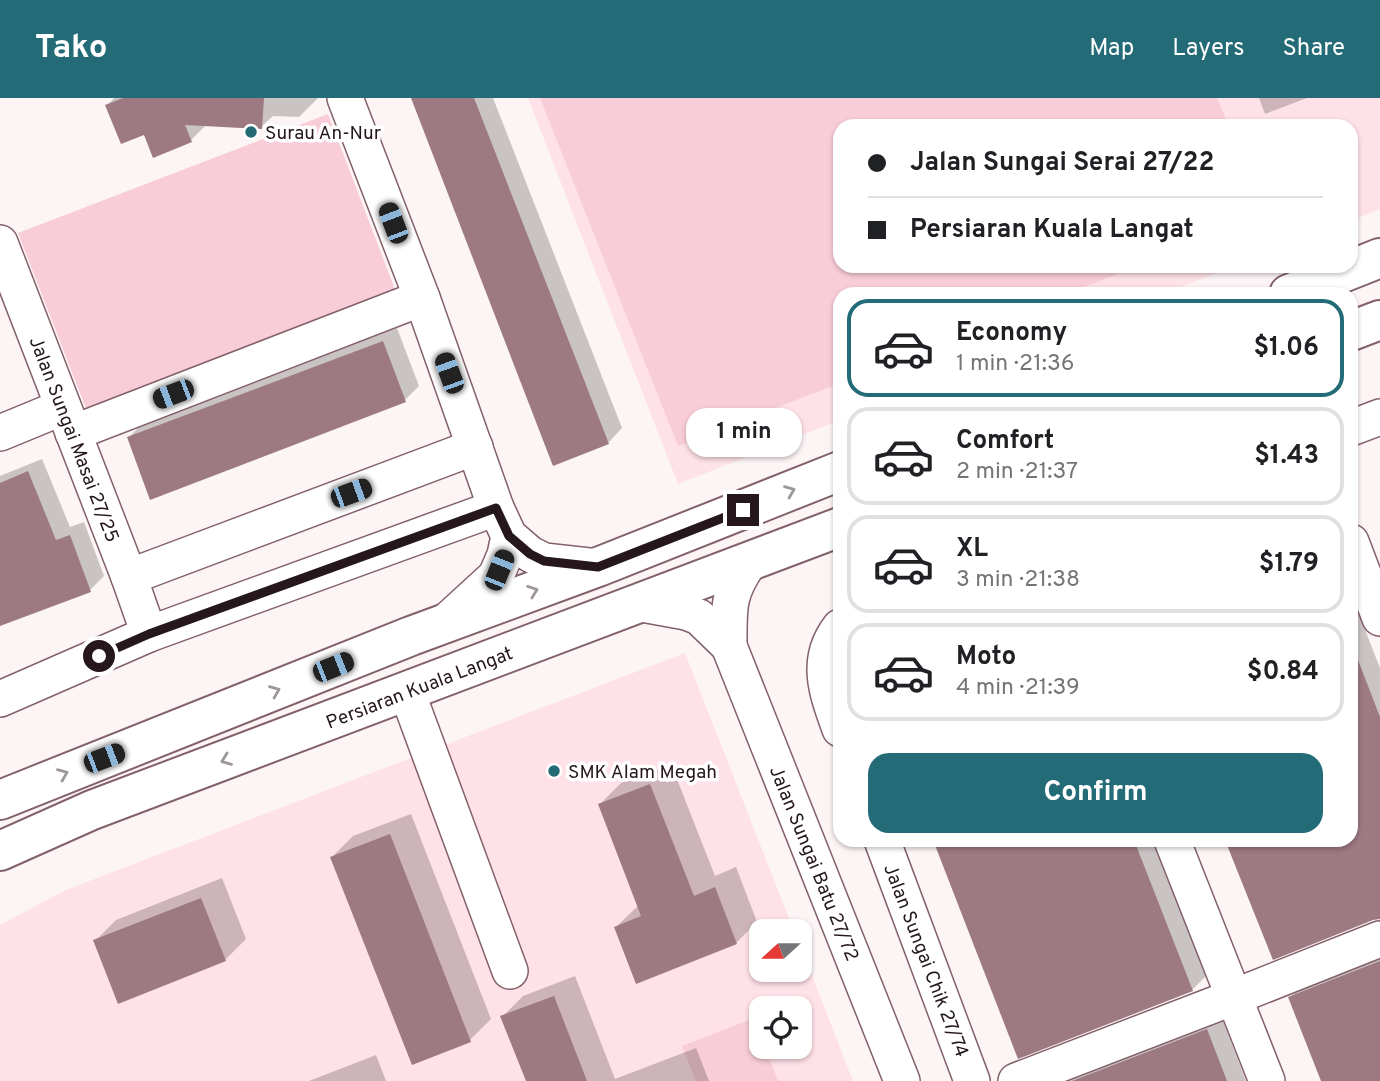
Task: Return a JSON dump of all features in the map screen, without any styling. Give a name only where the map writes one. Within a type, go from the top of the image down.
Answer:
[{"type":"main road","points":[[1358,267],[1380,258]]},
{"type":"main road","points":[[1307,287],[1342,273]]},
{"type":"main road","points":[[1358,328],[1380,320]]},
{"type":"main road","points":[[0,800],[411,636],[598,567],[833,474]]},
{"type":"main road","name":"Persiaran Kuala Langat","points":[[0,851],[92,810],[833,530]]},
{"type":"street","points":[[345,98],[422,298],[503,522],[505,555],[496,576],[442,625]]},
{"type":"street","name":"Jalan Sungai Masai 27/25","points":[[0,243],[149,634]]},
{"type":"street","points":[[0,433],[68,420],[422,298]]},
{"type":"street","points":[[1358,425],[1380,417]]},
{"type":"street","points":[[129,577],[475,447]]},
{"type":"street","points":[[503,522],[530,554],[544,561],[598,567]]},
{"type":"street","points":[[0,699],[149,634],[503,522]]},
{"type":"street","points":[[1358,560],[1380,618]]},
{"type":"street","points":[[729,646],[732,590],[748,563]]},
{"type":"street","points":[[642,604],[699,617],[729,646]]},
{"type":"street","points":[[833,636],[824,664],[827,695],[833,711]]},
{"type":"street","name":"Jalan Sungai Batu 27/72","points":[[729,646],[902,1081]]},
{"type":"street","points":[[407,692],[510,971]]},
{"type":"street","name":"Jalan Sungai Chik 27/74","points":[[885,847],[972,1081]]},
{"type":"street","points":[[1175,847],[1267,1081]]},
{"type":"street","points":[[1016,1081],[1380,939]]},
{"type":"shaded area","points":[[528,98],[1380,98],[1380,209],[1358,218],[1358,119],[833,119],[833,273],[1217,273],[1181,287],[833,287],[833,423],[678,484]]},
{"type":"shaded area","points":[[540,98],[1217,98],[1226,119],[833,119],[833,273],[1120,273],[1084,287],[833,287],[833,386],[678,446]]},
{"type":"shaded area","points":[[328,114],[396,292],[87,411],[18,233]]},
{"type":"shaded area","name":"SMK Alam Megah","points":[[685,653],[789,919],[749,919],[749,982],[812,982],[812,976],[853,1081],[0,1081],[0,925],[66,890]]},
{"type":"shaded area","points":[[749,1020],[749,1059],[770,1059],[778,1081],[696,1081],[682,1046]]},
{"type":"building","points":[[123,98],[264,98],[262,129],[185,125],[192,142],[153,158],[144,135],[121,144],[105,105]]},
{"type":"building","points":[[411,98],[474,98],[609,444],[553,466]]},
{"type":"building","points":[[383,341],[406,402],[150,500],[127,437]]},
{"type":"building","points":[[28,471],[56,540],[70,535],[91,592],[0,626],[0,483]]},
{"type":"building","points":[[1358,660],[1380,717],[1380,919],[1273,960],[1228,847],[1358,847]]},
{"type":"building","points":[[650,784],[694,896],[715,887],[737,944],[636,984],[614,927],[641,916],[598,804]]},
{"type":"building","points":[[390,834],[471,1042],[412,1065],[330,857]]},
{"type":"building","points":[[936,847],[1137,847],[1193,991],[1018,1059]]},
{"type":"building","points":[[201,898],[226,961],[118,1004],[93,940]]},
{"type":"building","points":[[1380,961],[1380,1081],[1321,1081],[1288,997]]},
{"type":"building","points":[[554,996],[587,1081],[526,1081],[500,1016]]},
{"type":"building","points":[[1207,1029],[1227,1081],[1072,1081]]},
{"type":"place","name":"Surau An-Nur","points":[[251,132]]},
{"type":"place","name":"SMK Alam Megah","points":[[554,771]]},
{"type":"route","points":[[99,656],[149,634],[496,508],[509,536],[530,554],[544,561],[598,567],[743,510]]}]
